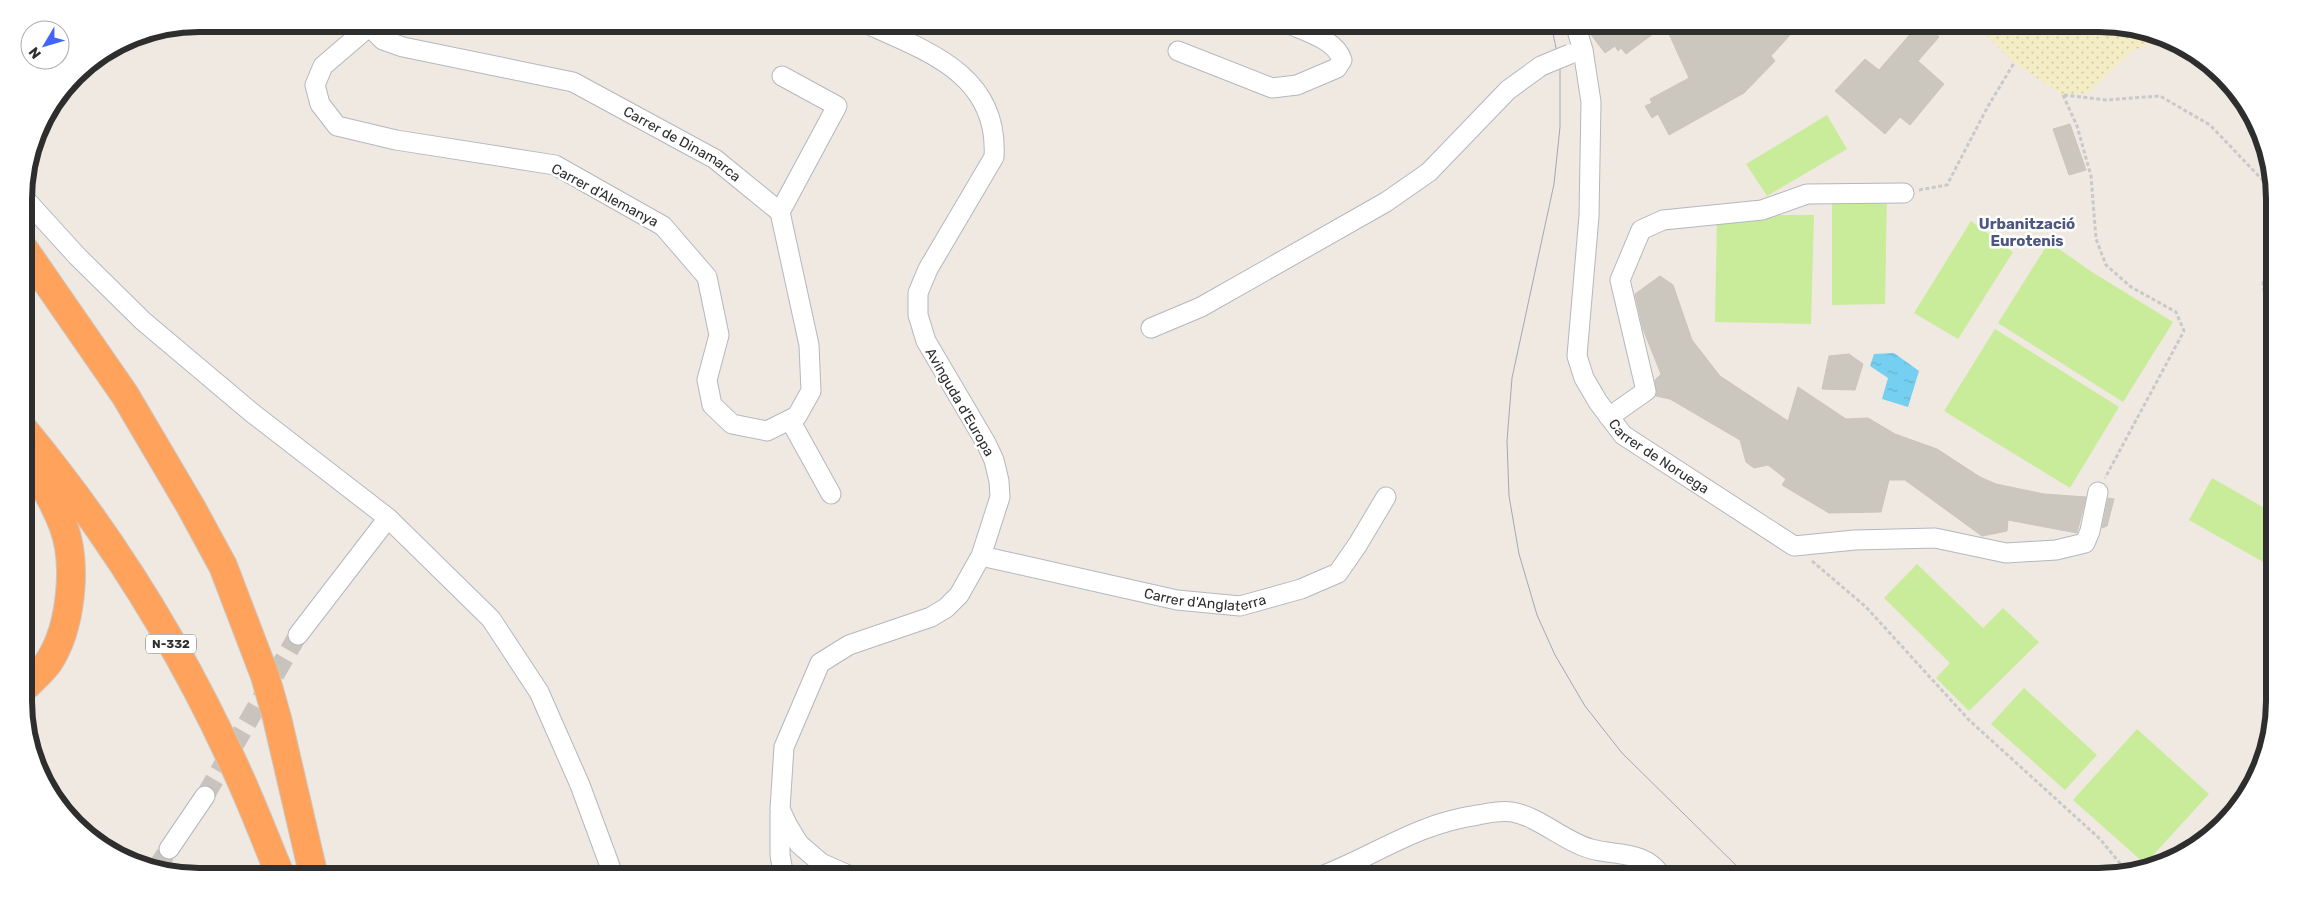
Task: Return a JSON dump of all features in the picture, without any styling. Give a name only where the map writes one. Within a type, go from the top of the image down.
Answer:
[{"type":"highway","points":[[33,262],[125,395],[192,507],[222,566],[267,684],[312,868]]},
{"type":"highway","name":"N-332","points":[[33,439],[97,526],[176,652],[240,777],[277,868]]},
{"type":"highway","points":[[32,469],[46,489],[60,519],[70,554],[70,600],[60,636],[48,662],[32,680]]},
{"type":"street","points":[[1178,51],[1272,88],[1297,85],[1336,68],[1342,60],[1340,51],[1324,40],[1307,32]]},
{"type":"street","name":"Carrer de Noruega","points":[[1575,32],[1576,52],[1591,102],[1589,216],[1577,356],[1584,378],[1623,435],[1794,546]]},
{"type":"street","name":"Carrer d'Alemanya","points":[[361,33],[323,66],[315,85],[320,104],[337,126],[396,140],[555,165],[663,226],[707,277],[719,335],[707,380],[712,405],[732,424],[767,431],[790,420]]},
{"type":"street","name":"Carrer de Dinamarca","points":[[377,33],[383,40],[403,47],[573,82],[715,159],[780,212]]},
{"type":"street","name":"Avinguda d'Europa","points":[[782,868],[780,854],[780,809],[784,748],[820,663],[849,645],[931,617],[946,608],[959,595],[981,556],[1000,497],[999,481],[994,460],[926,341],[918,315],[918,293],[928,269],[994,157],[995,142],[992,123],[985,102],[972,84],[956,70],[908,42],[887,33]]},
{"type":"street","points":[[1151,328],[1202,308],[1386,202],[1429,172],[1508,90],[1541,66],[1576,52]]},
{"type":"street","points":[[782,76],[837,106],[780,212],[809,344],[811,391],[798,416],[790,420],[831,494]]},
{"type":"street","points":[[1609,417],[1646,391],[1620,280],[1642,230],[1663,220],[1762,210],[1807,194],[1904,193]]},
{"type":"street","points":[[33,208],[77,256],[143,321],[252,412],[388,518],[491,619],[539,692],[580,785],[611,868]]},
{"type":"street","points":[[1794,546],[1856,540],[1935,538],[2006,553],[2056,550],[2085,543],[2090,531],[2098,492]]},
{"type":"street","name":"Carrer d'Anglaterra","points":[[981,556],[1177,600],[1240,606],[1300,589],[1338,573],[1386,497]]},
{"type":"street","points":[[298,635],[388,518]]},
{"type":"street","points":[[169,849],[205,796]]},
{"type":"street","points":[[780,809],[799,844],[821,863],[832,868]]},
{"type":"street","points":[[1337,868],[1407,834],[1430,826],[1465,816],[1499,812],[1526,816],[1580,845],[1637,856],[1648,862],[1654,868]]},
{"type":"path","points":[[1904,193],[1947,185],[1986,108],[2014,63]]},
{"type":"path","points":[[2098,492],[2184,331],[2176,312],[2131,287],[2106,265],[2096,238],[2091,176],[2078,126],[2063,95],[2106,100],[2160,96],[2210,125],[2265,183]]},
{"type":"path","points":[[2266,270],[2263,283],[2266,304]]},
{"type":"path","points":[[1794,546],[1866,607],[1969,720],[2100,839],[2122,866]]},
{"type":"sand","points":[[1983,32],[2099,32],[2121,34],[2155,42],[2132,51],[2088,93],[2063,95],[2014,63]]},
{"type":"green space","points":[[1827,115],[1847,149],[1767,196],[1746,164]]},
{"type":"green space","points":[[1832,194],[1887,194],[1885,304],[1832,305]]},
{"type":"green space","points":[[1717,215],[1814,215],[1811,324],[1715,322]]},
{"type":"green space","points":[[1971,221],[2013,252],[1958,339],[1914,313]]},
{"type":"green space","points":[[2049,242],[2092,272],[2173,322],[2123,402],[1998,323]]},
{"type":"green space","points":[[1995,329],[2119,407],[2070,488],[1944,411]]},
{"type":"green space","points":[[2212,478],[2266,509],[2266,564],[2189,520]]},
{"type":"green space","points":[[1917,564],[1983,628],[2003,608],[2039,642],[1969,711],[1936,678],[1950,663],[1884,598]]},
{"type":"green space","points":[[2024,688],[2097,755],[2065,790],[1991,724]]},
{"type":"green space","points":[[2137,729],[2209,794],[2147,861],[2143,862],[2073,800]]},
{"type":"water","points":[[1894,353],[1919,371],[1908,407],[1882,399],[1888,378],[1870,366],[1874,354]]},
{"type":"building","points":[[1589,32],[1655,32],[1626,54],[1621,48],[1618,51],[1615,46],[1605,53]]},
{"type":"building","points":[[1668,32],[1793,32],[1771,56],[1775,61],[1744,93],[1669,135],[1658,114],[1652,118],[1645,106],[1652,103],[1650,99],[1689,78]]},
{"type":"building","points":[[1912,32],[1933,32],[1939,37],[1918,61],[1944,84],[1910,125],[1900,117],[1885,134],[1835,91],[1865,59],[1879,70]]},
{"type":"building","points":[[2070,124],[2086,170],[2069,175],[2053,129]]},
{"type":"building","points":[[1660,276],[1673,285],[1692,340],[1720,376],[1788,421],[1798,387],[1846,419],[1868,418],[1895,434],[1937,449],[1980,477],[1996,484],[2044,494],[2086,497],[2077,533],[2008,520],[2007,531],[1982,536],[1905,480],[1889,480],[1881,512],[1829,513],[1782,485],[1786,479],[1768,465],[1754,468],[1746,462],[1740,440],[1670,399],[1656,396],[1655,380],[1661,374],[1643,329],[1635,294]]},
{"type":"building","points":[[1849,354],[1863,364],[1855,390],[1822,389],[1829,356]]},
{"type":"building","points":[[2108,498],[2114,499],[2107,526],[2102,528]]},
{"type":"tunnel","points":[[205,796],[298,635]]},
{"type":"tunnel","points":[[160,863],[169,849]]},
{"type":"tram line","points":[[1553,32],[1560,67],[1560,127],[1554,184],[1512,378],[1507,441],[1509,496],[1519,554],[1537,615],[1555,655],[1585,706],[1622,753],[1739,868]]},
{"type":"district","name":"Urbanització Eurotenis","points":[[2027,232]]}]
